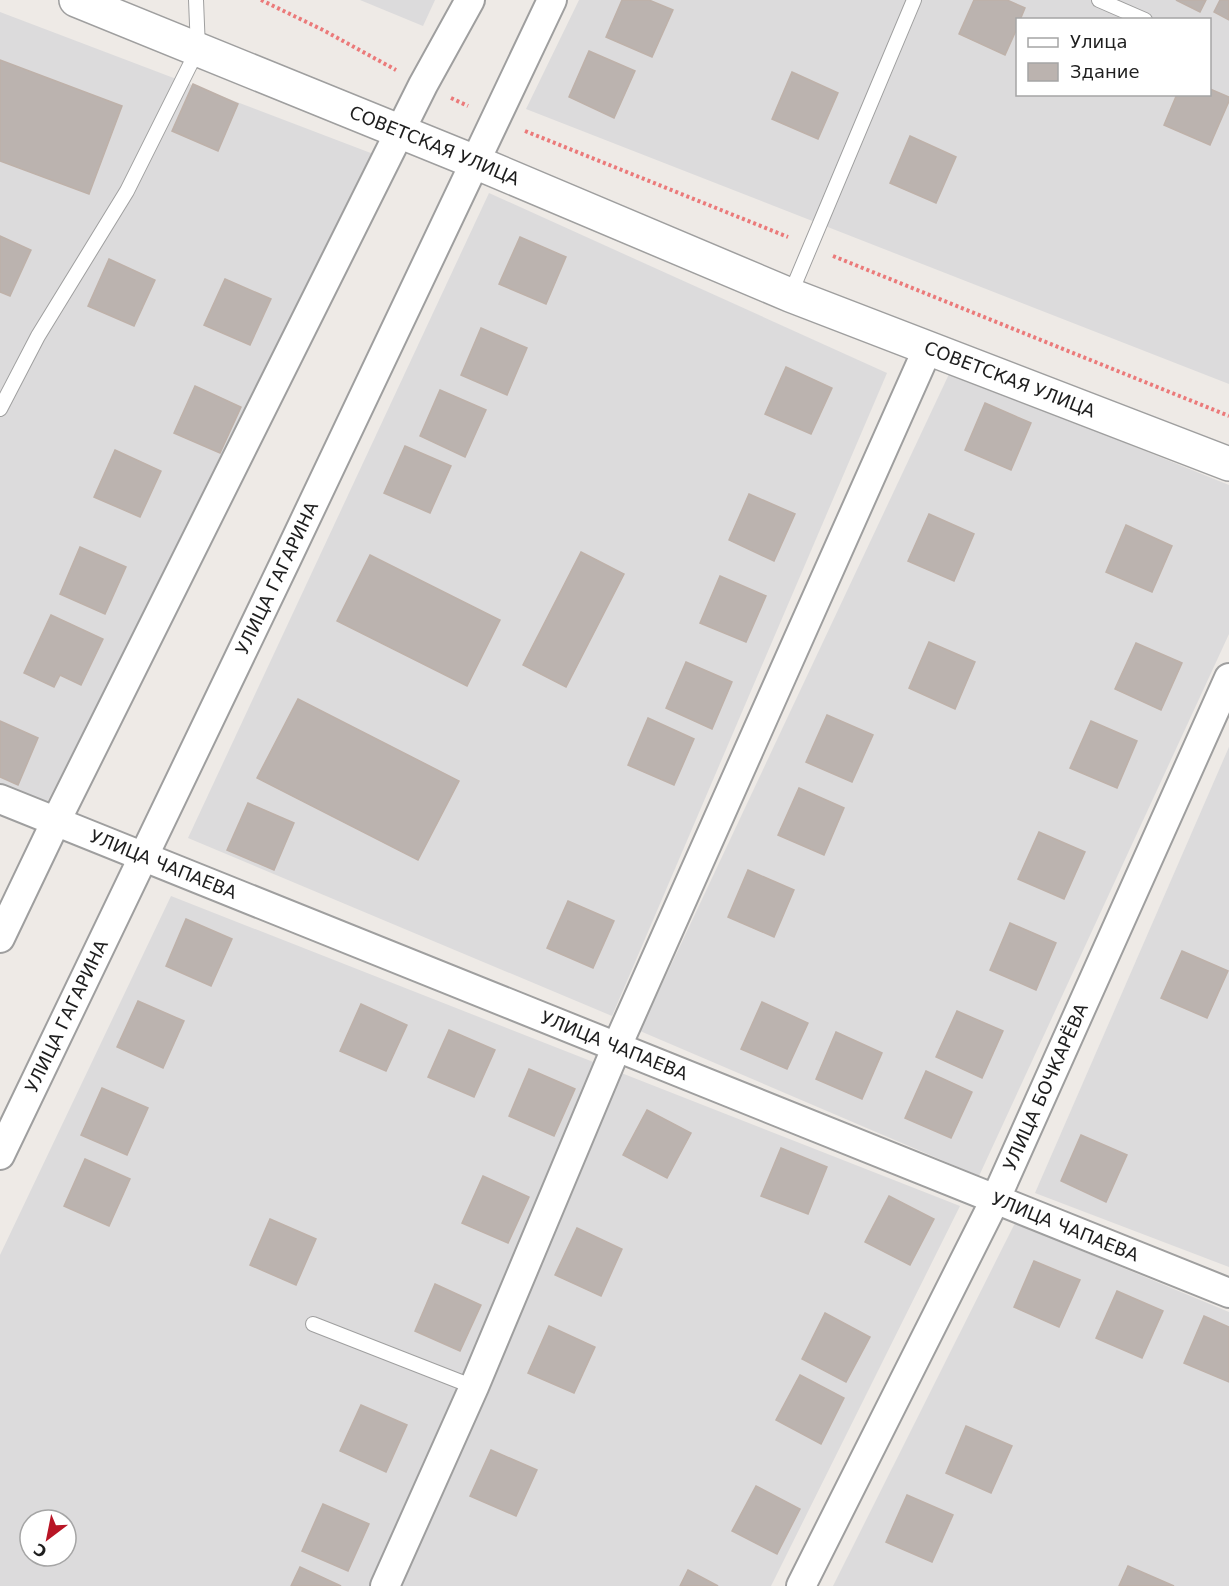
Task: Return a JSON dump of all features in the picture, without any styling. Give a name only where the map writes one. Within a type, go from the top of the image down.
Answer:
[{"type":"street","name":"СОВЕТСКАЯ УЛИЦА","points":[[76,0],[475,162],[790,296],[1229,464]]},
{"type":"street","points":[[0,938],[56,821],[423,86],[470,0]]},
{"type":"street","name":"УЛИЦА ГАГАРИНА","points":[[0,1155],[552,0]]},
{"type":"street","points":[[385,1586],[474,1388],[617,1047],[928,348]]},
{"type":"street","name":"УЛИЦА БОЧКАРЁВА","points":[[801,1586],[996,1198],[1229,678]]},
{"type":"street","name":"УЛИЦА ЧАПАЕВА","points":[[0,799],[1229,1293]]},
{"type":"lane","points":[[0,409],[38,336],[127,191],[198,49],[196,0]]},
{"type":"lane","points":[[790,296],[914,0]]},
{"type":"lane","points":[[1099,0],[1140,18]]},
{"type":"lane","points":[[313,1324],[474,1388]]},
{"type":"path","points":[[261,0],[323,30],[423,86]]},
{"type":"shaded area","points":[[360,0],[435,0],[423,26]]},
{"type":"shaded area","points":[[579,0],[1229,0],[1229,384],[526,109]]},
{"type":"shaded area","points":[[0,12],[376,155],[218,478],[45,806],[0,788]]},
{"type":"shaded area","points":[[489,193],[887,373],[612,1016],[188,838]]},
{"type":"shaded area","points":[[950,372],[1229,485],[1229,634],[979,1176],[640,1031]]},
{"type":"shaded area","points":[[1229,747],[1229,1267],[1035,1193]]},
{"type":"shaded area","points":[[171,896],[960,1206],[771,1586],[0,1586],[0,1255]]},
{"type":"shaded area","points":[[1015,1223],[1229,1312],[1229,1586],[833,1586]]},
{"type":"building","points":[[622,0],[649,0],[673,10],[652,57],[606,37]]},
{"type":"building","points":[[974,0],[1007,0],[1025,8],[1021,18],[1016,18],[1016,30],[1005,55],[959,34]]},
{"type":"building","points":[[1176,0],[1206,0],[1200,12]]},
{"type":"building","points":[[1220,0],[1229,0],[1229,20],[1214,12]]},
{"type":"building","points":[[589,51],[635,71],[614,118],[569,97]]},
{"type":"building","points":[[0,60],[122,106],[89,194],[0,161]]},
{"type":"building","points":[[792,72],[838,93],[818,139],[772,119]]},
{"type":"building","points":[[193,84],[238,104],[218,151],[172,131]]},
{"type":"building","points":[[1211,89],[1229,97],[1210,145],[1164,125],[1176,96],[1211,96]]},
{"type":"building","points":[[910,136],[956,157],[936,203],[890,183]]},
{"type":"building","points":[[0,236],[31,250],[10,296],[0,292]]},
{"type":"building","points":[[520,237],[566,257],[546,304],[499,284]]},
{"type":"building","points":[[109,259],[155,280],[134,326],[88,306]]},
{"type":"building","points":[[225,279],[271,299],[250,345],[204,325]]},
{"type":"building","points":[[481,328],[527,348],[507,395],[461,375]]},
{"type":"building","points":[[786,367],[832,388],[811,434],[765,414]]},
{"type":"building","points":[[195,386],[241,407],[220,453],[174,433]]},
{"type":"building","points":[[440,390],[486,410],[465,457],[420,436]]},
{"type":"building","points":[[985,403],[1031,423],[1011,470],[965,450]]},
{"type":"building","points":[[405,446],[451,466],[430,513],[384,493]]},
{"type":"building","points":[[115,450],[161,471],[140,517],[94,497]]},
{"type":"building","points":[[749,494],[795,514],[774,561],[729,540]]},
{"type":"building","points":[[929,514],[974,534],[954,581],[908,561]]},
{"type":"building","points":[[1126,525],[1172,546],[1152,592],[1106,572]]},
{"type":"building","points":[[80,547],[126,567],[105,614],[60,594]]},
{"type":"building","points":[[581,552],[624,574],[566,687],[523,665]]},
{"type":"building","points":[[370,555],[500,620],[467,686],[337,621]]},
{"type":"building","points":[[720,576],[766,596],[746,642],[700,623]]},
{"type":"building","points":[[51,615],[103,639],[81,685],[60,675],[54,687],[24,673]]},
{"type":"building","points":[[929,642],[975,662],[955,709],[909,688]]},
{"type":"building","points":[[1136,643],[1182,663],[1161,710],[1115,689]]},
{"type":"building","points":[[686,662],[732,682],[712,729],[666,708]]},
{"type":"building","points":[[298,699],[459,781],[418,860],[257,778]]},
{"type":"building","points":[[827,715],[873,735],[852,782],[806,762]]},
{"type":"building","points":[[648,718],[694,739],[674,785],[628,765]]},
{"type":"building","points":[[0,721],[38,738],[18,785],[0,777]]},
{"type":"building","points":[[1091,721],[1137,741],[1117,788],[1070,768]]},
{"type":"building","points":[[799,788],[844,808],[824,855],[778,835]]},
{"type":"building","points":[[248,803],[294,823],[274,870],[227,850]]},
{"type":"building","points":[[1039,832],[1085,852],[1064,899],[1018,879]]},
{"type":"building","points":[[748,870],[794,890],[774,937],[728,917]]},
{"type":"building","points":[[568,901],[614,921],[593,968],[547,948]]},
{"type":"building","points":[[186,919],[232,939],[211,986],[166,966]]},
{"type":"building","points":[[1010,923],[1056,943],[1036,990],[990,970]]},
{"type":"building","points":[[1182,951],[1228,971],[1207,1018],[1161,998]]},
{"type":"building","points":[[138,1001],[184,1021],[163,1068],[117,1047]]},
{"type":"building","points":[[762,1002],[808,1023],[787,1069],[741,1049]]},
{"type":"building","points":[[361,1004],[407,1025],[386,1071],[340,1051]]},
{"type":"building","points":[[957,1011],[1003,1031],[982,1078],[936,1057]]},
{"type":"building","points":[[449,1030],[495,1050],[474,1097],[428,1077]]},
{"type":"building","points":[[836,1032],[882,1053],[862,1099],[816,1079]]},
{"type":"building","points":[[529,1069],[575,1089],[554,1136],[509,1116]]},
{"type":"building","points":[[926,1071],[972,1092],[951,1138],[905,1118]]},
{"type":"building","points":[[102,1088],[148,1108],[127,1155],[81,1135]]},
{"type":"building","points":[[647,1110],[691,1133],[667,1178],[623,1155]]},
{"type":"building","points":[[1081,1135],[1127,1155],[1106,1202],[1061,1181]]},
{"type":"building","points":[[781,1148],[827,1167],[808,1214],[761,1196]]},
{"type":"building","points":[[85,1159],[130,1179],[109,1226],[64,1206]]},
{"type":"building","points":[[483,1176],[529,1197],[508,1243],[462,1223]]},
{"type":"building","points":[[889,1196],[934,1219],[910,1265],[865,1242]]},
{"type":"building","points":[[270,1219],[316,1239],[296,1285],[250,1265]]},
{"type":"building","points":[[577,1228],[622,1249],[601,1296],[555,1275]]},
{"type":"building","points":[[1034,1261],[1080,1280],[1059,1327],[1014,1307]]},
{"type":"building","points":[[435,1284],[481,1305],[460,1351],[415,1331]]},
{"type":"building","points":[[1117,1291],[1163,1311],[1142,1358],[1096,1338]]},
{"type":"building","points":[[825,1313],[870,1337],[846,1382],[802,1359]]},
{"type":"building","points":[[1204,1316],[1229,1327],[1229,1382],[1184,1363]]},
{"type":"building","points":[[549,1326],[595,1347],[574,1393],[528,1373]]},
{"type":"building","points":[[800,1375],[844,1398],[821,1444],[776,1420]]},
{"type":"building","points":[[361,1405],[407,1425],[386,1472],[340,1451]]},
{"type":"building","points":[[966,1426],[1012,1446],[991,1493],[946,1473]]},
{"type":"building","points":[[491,1450],[537,1470],[516,1516],[470,1496]]},
{"type":"building","points":[[756,1486],[800,1509],[777,1554],[732,1531]]},
{"type":"building","points":[[907,1495],[953,1515],[932,1562],[886,1542]]},
{"type":"building","points":[[323,1504],[369,1524],[348,1571],[302,1551]]},
{"type":"building","points":[[1128,1566],[1174,1586],[1119,1586]]},
{"type":"building","points":[[300,1567],[341,1586],[291,1586]]},
{"type":"building","points":[[688,1570],[718,1586],[680,1586]]}]
